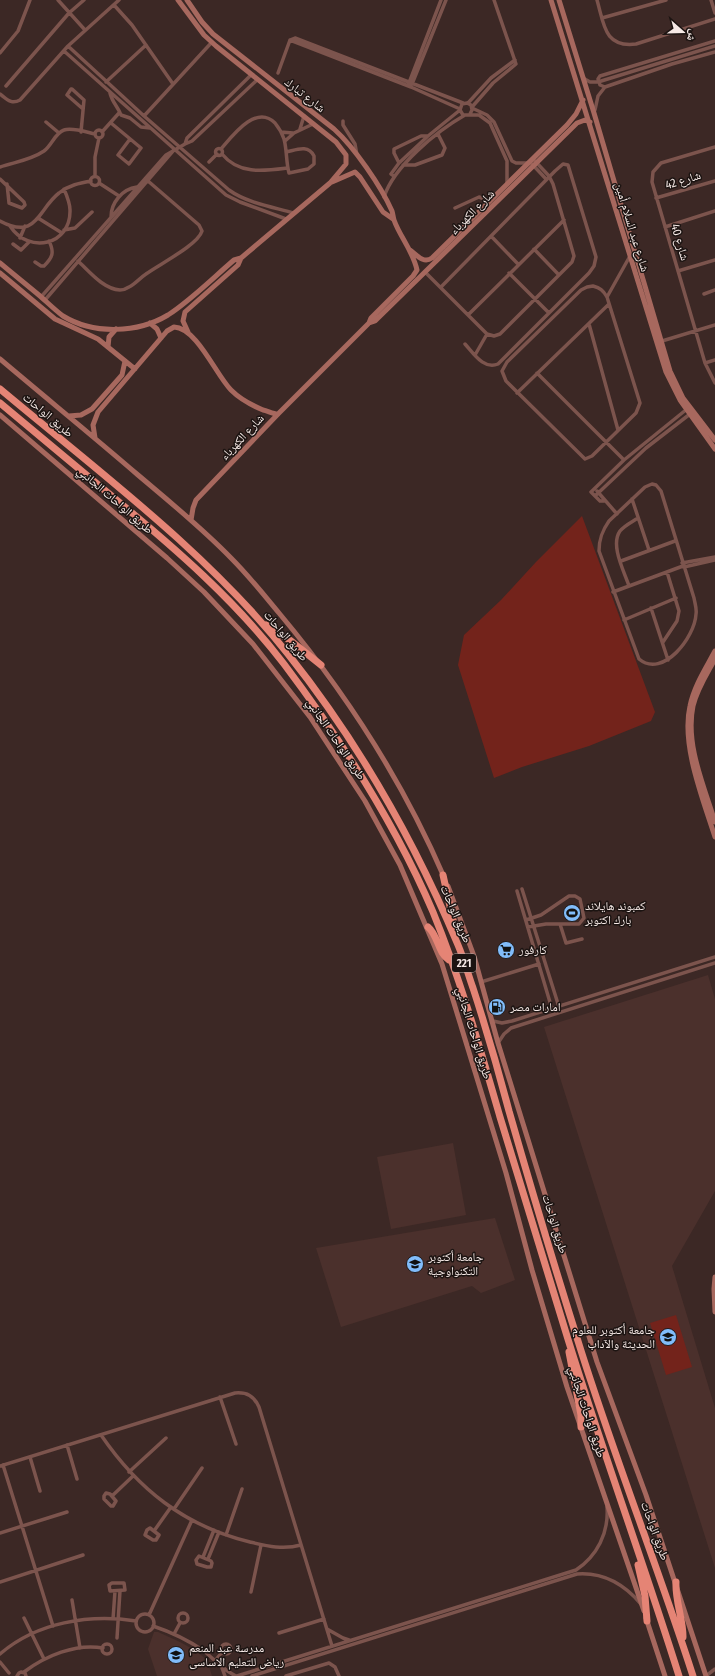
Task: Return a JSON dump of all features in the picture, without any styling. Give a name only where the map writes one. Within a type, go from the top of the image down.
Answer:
[{"type":"highway","name":"طريق الواحات","points":[[0,389],[137,504],[197,557],[226,584],[287,652],[318,693],[373,775],[421,862],[459,948],[484,1024],[578,1342],[610,1439],[693,1676]]},
{"type":"highway","name":"طريق الواحات","points":[[0,403],[129,511],[191,565],[219,592],[282,662],[347,754],[381,808],[426,897],[451,960],[570,1346],[679,1676]]},
{"type":"highway","points":[[258,620],[291,641],[321,665]]},
{"type":"highway","points":[[443,875],[459,948]]},
{"type":"highway","points":[[428,927],[434,934],[446,958],[451,960]]},
{"type":"highway","points":[[501,1119],[506,1121],[512,1118]]},
{"type":"highway","points":[[506,1136],[509,1132],[516,1132]]},
{"type":"highway","points":[[570,1346],[569,1358],[581,1415],[581,1427]]},
{"type":"highway","points":[[637,1551],[638,1565],[646,1602],[647,1621]]},
{"type":"highway","points":[[676,1582],[676,1596],[683,1628],[683,1644]]},
{"type":"street","points":[[0,53],[18,31],[30,0]]},
{"type":"street","points":[[58,0],[85,30]]},
{"type":"street","points":[[6,86],[69,13],[84,0]]},
{"type":"street","points":[[0,94],[11,102],[17,102],[27,93],[68,46],[119,0]]},
{"type":"street","name":"شارع تبارك","points":[[178,0],[204,35],[245,71],[336,142],[346,155],[346,164],[330,183]]},
{"type":"street","name":"شارع تبارك","points":[[186,0],[202,22],[226,45],[340,135],[357,155],[373,178],[392,212],[393,219],[417,267]]},
{"type":"street","points":[[410,84],[441,0]]},
{"type":"street","points":[[410,84],[446,0]]},
{"type":"street","points":[[494,0],[515,62]]},
{"type":"street","name":"شارع عبد السلام أمين","points":[[551,0],[561,36],[590,122],[630,256],[643,288]]},
{"type":"street","name":"شارع عبد السلام أمين","points":[[559,0],[605,150],[668,377],[688,411],[715,449]]},
{"type":"street","points":[[597,0],[602,18],[610,36],[614,41],[624,45],[636,44],[715,19]]},
{"type":"street","points":[[602,18],[666,0]]},
{"type":"street","points":[[711,0],[715,13]]},
{"type":"street","points":[[114,5],[132,25],[173,84]]},
{"type":"street","points":[[90,26],[93,29]]},
{"type":"street","points":[[561,36],[569,34]]},
{"type":"street","points":[[278,72],[290,40],[294,38],[410,84],[465,103],[487,115],[494,122],[512,161]]},
{"type":"street","points":[[598,82],[598,79],[603,75],[715,41]]},
{"type":"street","points":[[144,116],[212,42]]},
{"type":"street","points":[[106,82],[146,45]]},
{"type":"street","points":[[221,50],[226,45]]},
{"type":"street","points":[[68,46],[106,82],[232,193],[259,203],[294,212]]},
{"type":"street","points":[[583,78],[590,82],[598,82],[715,46]]},
{"type":"street","points":[[64,51],[174,150],[233,199],[286,219]]},
{"type":"street","points":[[594,113],[596,102],[605,87],[715,52]]},
{"type":"street","points":[[384,197],[392,175],[428,136],[460,110],[490,78],[515,62]]},
{"type":"street","points":[[470,114],[472,108],[493,83],[515,62]]},
{"type":"street","points":[[245,71],[250,64]]},
{"type":"street","points":[[184,144],[187,138],[251,75]]},
{"type":"street","points":[[43,299],[111,217],[166,155],[192,141],[257,80]]},
{"type":"street","points":[[598,82],[600,85],[605,87]]},
{"type":"street","points":[[410,84],[460,110],[464,115]]},
{"type":"street","points":[[81,132],[83,109],[83,98],[70,89],[67,95],[83,109]]},
{"type":"street","points":[[110,92],[112,101],[119,109],[119,113],[130,118],[141,127],[150,128]]},
{"type":"street","points":[[282,99],[287,93]]},
{"type":"street","name":"شارع الكهرباء","points":[[569,127],[583,100]]},
{"type":"street","points":[[134,114],[138,110]]},
{"type":"street","points":[[10,226],[25,226],[38,218],[54,198],[64,189],[91,181],[95,176],[95,157],[98,138],[102,136],[102,132],[119,113]]},
{"type":"street","points":[[401,164],[464,115],[479,115],[490,123],[507,163],[507,184],[509,190]]},
{"type":"street","points":[[114,120],[123,116]]},
{"type":"street","points":[[209,162],[217,154],[217,149],[221,149],[237,131],[255,117],[264,116],[268,118],[276,124],[282,132],[285,141],[286,152],[288,168],[290,174],[308,169],[314,164],[315,160],[312,152],[305,148],[286,152]]},
{"type":"street","points":[[300,129],[304,116]]},
{"type":"street","points":[[208,118],[212,122]]},
{"type":"street","name":"شارع الكهرباء","points":[[423,260],[432,258],[507,184],[569,127],[582,120],[590,122]]},
{"type":"street","points":[[46,122],[59,133]]},
{"type":"street","points":[[343,122],[356,148],[357,155]]},
{"type":"street","points":[[111,123],[130,139],[141,149],[129,164],[118,155],[130,139]]},
{"type":"street","points":[[285,141],[300,129],[313,124]]},
{"type":"street","points":[[0,167],[29,159],[37,155],[47,148],[59,133],[66,130],[95,134],[98,138]]},
{"type":"street","points":[[95,134],[99,130],[102,132]]},
{"type":"street","points":[[282,132],[294,133]]},
{"type":"street","points":[[401,164],[415,165],[442,154],[445,148],[438,134]]},
{"type":"street","points":[[401,164],[394,153],[394,149],[421,136],[428,136]]},
{"type":"street","name":"شارع 40","points":[[715,147],[661,163],[658,165],[652,177],[656,198],[695,331],[705,363],[715,382]]},
{"type":"street","points":[[221,149],[223,150],[222,154],[233,165],[248,170],[264,171],[288,168]]},
{"type":"street","points":[[68,270],[174,150]]},
{"type":"street","points":[[598,152],[603,154],[605,150]]},
{"type":"street","points":[[217,154],[222,154]]},
{"type":"street","points":[[425,272],[487,334],[494,336],[500,334],[572,262],[574,258],[553,184],[532,162],[516,163],[512,161],[507,163]]},
{"type":"street","name":"شارع الكهرباء","points":[[369,323],[375,321],[509,190],[532,162]]},
{"type":"street","points":[[441,287],[562,164],[566,164],[569,167],[596,259],[594,266],[589,273],[498,364],[492,366],[487,365],[465,344]]},
{"type":"street","points":[[605,175],[608,171],[611,173]]},
{"type":"street","name":"شارع تبارك","points":[[330,183],[355,172],[360,176],[383,212],[393,219]]},
{"type":"street","points":[[95,176],[99,178],[99,183]]},
{"type":"street","points":[[0,179],[7,184],[24,202],[22,208],[9,203],[7,184]]},
{"type":"street","points":[[91,181],[94,184],[99,183],[118,198]]},
{"type":"street","points":[[78,260],[104,284],[112,288],[124,290],[185,249],[201,235],[202,231],[199,225],[148,181]]},
{"type":"street","name":"شارع 42","points":[[656,198],[715,181]]},
{"type":"street","points":[[0,263],[63,316],[85,325],[101,328],[131,328],[150,323],[174,310],[234,260],[241,258],[330,183]]},
{"type":"street","points":[[111,217],[111,211],[118,198],[128,189],[137,187]]},
{"type":"street","points":[[63,232],[69,218],[70,210],[64,189]]},
{"type":"street","points":[[455,208],[478,197],[490,201]]},
{"type":"street","points":[[665,227],[715,211]]},
{"type":"street","points":[[0,221],[10,226],[20,238],[29,242],[40,243],[50,241],[63,232],[75,228],[92,212]]},
{"type":"street","points":[[38,218],[63,232]]},
{"type":"street","points":[[468,315],[564,220]]},
{"type":"street","points":[[20,238],[25,226]]},
{"type":"street","points":[[491,236],[518,264]]},
{"type":"street","points":[[35,262],[41,266],[44,266],[52,258],[53,252],[50,241]]},
{"type":"street","points":[[14,244],[21,250],[29,242]]},
{"type":"street","name":"شارع تبارك","points":[[409,249],[423,260]]},
{"type":"street","points":[[534,249],[559,275]]},
{"type":"street","points":[[607,297],[630,256]]},
{"type":"street","points":[[188,333],[183,321],[185,312],[238,265],[241,258]]},
{"type":"street","points":[[678,272],[715,260]]},
{"type":"street","name":"شارع الكهرباء","points":[[191,520],[196,500],[278,414],[369,323],[371,318],[416,274],[417,267]]},
{"type":"street","points":[[509,273],[549,313]]},
{"type":"street","points":[[0,274],[55,320],[94,336],[134,369]]},
{"type":"street","points":[[587,287],[599,287],[604,291],[607,297],[640,403],[636,413],[592,456],[585,459],[517,393],[503,377],[504,366],[581,290],[587,287]]},
{"type":"street","points":[[704,294],[715,290]]},
{"type":"street","points":[[517,393],[609,304]]},
{"type":"street","name":"شارع عبد السلام أمين","points":[[648,304],[662,341],[670,371],[678,389],[715,440]]},
{"type":"street","points":[[150,323],[157,329],[161,338]]},
{"type":"street","points":[[589,324],[618,430]]},
{"type":"street","points":[[83,332],[85,325]]},
{"type":"street","points":[[662,341],[715,325]]},
{"type":"street","points":[[95,438],[93,425],[96,415],[161,338],[169,329],[174,327],[180,328],[188,333],[200,346],[224,382],[236,394],[255,407],[278,414]]},
{"type":"street","points":[[108,346],[109,337],[116,329]]},
{"type":"street","points":[[475,355],[487,334]]},
{"type":"street","points":[[0,359],[191,520],[231,558],[266,596],[321,665],[358,717],[395,778],[423,831],[459,914],[597,1362],[676,1582],[706,1676],[715,1669]]},
{"type":"street","points":[[705,363],[715,360]]},
{"type":"street","points":[[68,416],[82,416],[92,409],[122,375],[125,361]]},
{"type":"street","points":[[537,373],[624,460]]},
{"type":"street","points":[[604,501],[600,501],[591,492],[624,460],[688,411]]},
{"type":"street","points":[[595,496],[688,411]]},
{"type":"street","name":"طريق الواحات الجانبي","points":[[0,415],[167,558],[204,592],[275,670],[310,717],[365,801],[400,865],[428,927],[442,964],[467,1041],[567,1387],[644,1608],[665,1676]]},
{"type":"street","points":[[652,484],[659,488],[694,598],[696,614],[695,622],[685,641],[675,654],[668,660],[656,665],[649,665],[638,660],[599,551],[599,543],[604,528],[617,514],[648,485],[652,484]]},
{"type":"street","points":[[595,489],[617,514]]},
{"type":"street","points":[[632,499],[649,550]]},
{"type":"street","points":[[629,586],[616,544],[617,537],[625,526],[638,518]]},
{"type":"street","points":[[621,561],[675,541]]},
{"type":"street","points":[[613,592],[683,565],[715,558]]},
{"type":"street","points":[[663,642],[675,625],[679,616],[679,606],[667,572]]},
{"type":"street","points":[[624,620],[676,598]]},
{"type":"street","points":[[651,608],[668,660]]},
{"type":"street","points":[[715,651],[693,695],[687,724],[693,762],[715,837]]},
{"type":"street","points":[[715,659],[696,697],[691,724],[696,761],[715,822]]},
{"type":"street","points":[[522,889],[560,1012]]},
{"type":"street","points":[[517,891],[554,1014]]},
{"type":"street","points":[[526,920],[541,915],[569,896],[578,897],[580,899],[584,915],[582,922],[575,925],[543,924],[528,927]]},
{"type":"street","points":[[541,915],[543,924]]},
{"type":"street","points":[[560,924],[566,943],[582,939]]},
{"type":"street","points":[[493,1021],[506,1022],[715,957]]},
{"type":"street","points":[[481,982],[539,964]]},
{"type":"street","points":[[498,1043],[509,1029],[715,964]]},
{"type":"street","points":[[715,1277],[715,1312]]},
{"type":"street","points":[[53,1626],[22,1526],[1,1466],[220,1397],[241,1392],[247,1394],[256,1401],[332,1646]]},
{"type":"street","points":[[220,1397],[236,1444]]},
{"type":"street","points":[[101,1435],[129,1472],[150,1492],[192,1520],[226,1535],[261,1545],[282,1548],[300,1545]]},
{"type":"street","points":[[129,1472],[166,1438]]},
{"type":"street","points":[[67,1445],[77,1479]]},
{"type":"street","points":[[30,1457],[40,1491]]},
{"type":"street","points":[[154,1531],[202,1468]]},
{"type":"street","points":[[112,1496],[133,1476]]},
{"type":"street","points":[[226,1535],[242,1489]]},
{"type":"street","points":[[222,1668],[237,1676],[295,1660],[576,1570],[589,1559],[600,1544],[606,1528],[607,1504]]},
{"type":"street","points":[[0,1533],[67,1512]]},
{"type":"street","points":[[149,1615],[192,1520]]},
{"type":"street","points":[[203,1557],[214,1530]]},
{"type":"street","points":[[208,1559],[219,1532]]},
{"type":"street","points":[[251,1592],[261,1545]]},
{"type":"street","points":[[0,1582],[83,1555]]},
{"type":"street","points":[[198,1557],[208,1559],[212,1562],[210,1567],[197,1564],[196,1561],[198,1557]]},
{"type":"street","points":[[252,1676],[332,1646],[577,1574],[593,1574],[614,1581],[628,1590],[644,1608]]},
{"type":"street","points":[[113,1582],[125,1584],[125,1590],[120,1591],[110,1591],[109,1585],[113,1582]]},
{"type":"street","points":[[113,1619],[115,1591]]},
{"type":"street","points":[[117,1638],[120,1591]]},
{"type":"street","points":[[72,1600],[80,1648]]},
{"type":"street","points":[[141,1615],[149,1615],[153,1619],[153,1626],[149,1630],[141,1631],[137,1627],[136,1621],[141,1615]]},
{"type":"street","points":[[24,1618],[44,1659]]},
{"type":"street","points":[[0,1654],[16,1642],[53,1626],[75,1621],[118,1619],[136,1621]]},
{"type":"street","points":[[279,1633],[324,1619]]},
{"type":"street","points":[[174,1634],[180,1623]]},
{"type":"street","points":[[153,1626],[174,1634],[195,1646],[215,1660],[222,1668],[225,1676]]},
{"type":"street","points":[[327,1629],[343,1638],[352,1640]]},
{"type":"street","points":[[17,1676],[19,1672],[25,1674],[44,1659],[88,1646],[103,1648]]},
{"type":"street","points":[[215,1660],[222,1652]]},
{"type":"street","points":[[0,1662],[9,1673]]},
{"type":"street","points":[[286,1676],[329,1663],[336,1667],[339,1676]]},
{"type":"shaded area","points":[[582,516],[655,712],[651,721],[589,746],[522,767],[494,778],[458,665],[464,635],[501,600]]},
{"type":"shaded area","name":"جامعة أكتوبر للعلوم الحديثة والآداب","points":[[708,975],[715,999],[715,1191],[672,1266],[715,1408],[715,1568],[544,1027]]},
{"type":"shaded area","points":[[453,1143],[466,1215],[391,1229],[377,1157]]},
{"type":"shaded area","name":"جامعة أكتوبر التكنواوجية","points":[[495,1218],[515,1280],[481,1293],[472,1286],[341,1327],[316,1248]]},
{"type":"shaded area","points":[[676,1315],[692,1367],[666,1375],[650,1323]]},
{"type":"shaded area","name":"مدرسة عبد المنعم رياض للتعليم الاساسى","points":[[154,1632],[158,1632],[196,1651],[207,1660],[212,1676],[157,1676],[148,1649]]},
{"type":"place","name":"كمبوند هايلاند بارك اكتوبر","points":[[572,913]]},
{"type":"place","name":"كارفور","points":[[506,950]]},
{"type":"place","name":"امارات مصر","points":[[497,1007]]},
{"type":"place","name":"جامعة أكتوبر التكنواوجية","points":[[415,1264]]},
{"type":"place","name":"جامعة أكتوبر للعلوم الحديثة والآداب","points":[[668,1337]]},
{"type":"place","name":"مدرسة عبد المنعم رياض للتعليم الاساسى","points":[[176,1655]]}]
